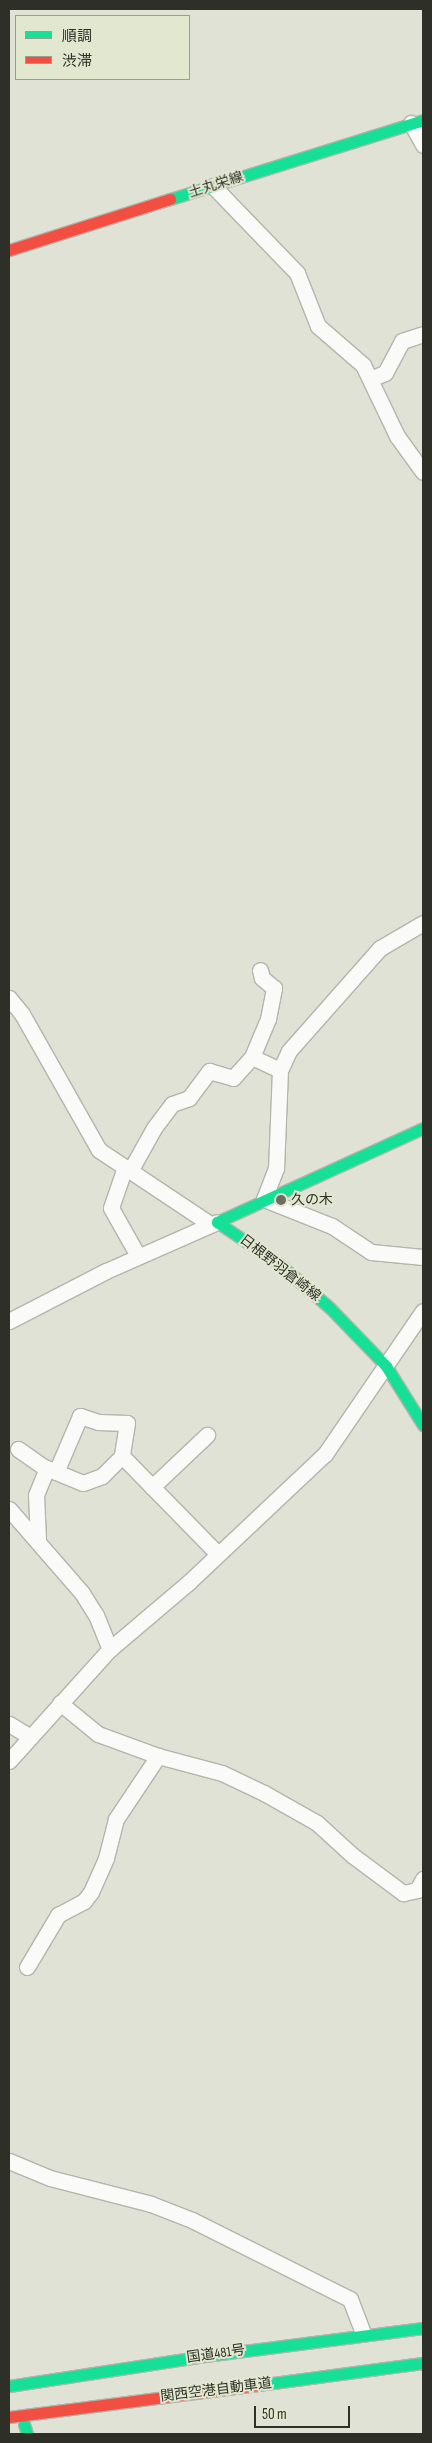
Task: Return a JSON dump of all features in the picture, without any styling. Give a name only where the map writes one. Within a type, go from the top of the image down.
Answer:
[{"type":"main road","name":"土丸栄線","points":[[9,250],[417,121]]},
{"type":"main road","points":[[213,1223],[423,1128]]},
{"type":"main road","name":"日根野羽倉崎線","points":[[213,1223],[279,1264],[330,1308],[386,1366],[423,1425]]},
{"type":"main road","name":"国道481号","points":[[9,2386],[362,2333],[423,2328]]},
{"type":"main road","name":"関西空港自動車道","points":[[9,2417],[423,2363]]},
{"type":"main road","points":[[9,2427],[25,2429],[423,2373]]},
{"type":"street","points":[[417,121],[423,145]]},
{"type":"street","points":[[213,186],[298,273],[318,326],[352,352],[370,379],[397,436],[423,472]]},
{"type":"street","points":[[370,379],[385,373],[402,341],[423,334]]},
{"type":"street","points":[[423,923],[380,948],[289,1051],[280,1070],[276,1168],[264,1199],[332,1226],[371,1252],[423,1257]]},
{"type":"street","points":[[138,1256],[111,1208],[111,1200],[154,1128],[172,1104],[189,1098],[209,1072],[233,1078],[252,1057],[268,1019],[274,988],[262,978],[260,970]]},
{"type":"street","points":[[9,998],[22,1014],[99,1150],[213,1223]]},
{"type":"street","points":[[252,1057],[280,1070]]},
{"type":"street","points":[[9,1321],[138,1256],[213,1223]]},
{"type":"street","points":[[9,1761],[29,1736],[110,1649],[218,1554],[325,1454],[386,1366],[421,1320]]},
{"type":"street","points":[[18,1449],[51,1470],[83,1483],[102,1476],[122,1456],[127,1423],[98,1422],[80,1416],[51,1470],[36,1495],[38,1539]]},
{"type":"street","points":[[152,1487],[207,1435]]},
{"type":"street","points":[[122,1456],[218,1554]]},
{"type":"street","points":[[9,1509],[38,1539],[96,1615],[110,1649]]},
{"type":"street","points":[[60,1703],[98,1734],[158,1756],[222,1773],[264,1793],[317,1823],[352,1856],[403,1893],[417,1890],[423,1879]]},
{"type":"street","points":[[9,1724],[29,1736]]},
{"type":"street","points":[[27,1967],[58,1915],[84,1901],[91,1892],[106,1858],[116,1819],[158,1756]]},
{"type":"street","points":[[10,2165],[74,2186],[151,2204],[192,2220],[350,2299],[362,2333]]},
{"type":"traffic: fast","points":[[170,199],[423,120]]},
{"type":"traffic: fast","points":[[217,1222],[423,1128]]},
{"type":"traffic: fast","points":[[217,1222],[279,1264],[330,1308],[386,1366],[423,1425]]},
{"type":"traffic: fast","points":[[9,2386],[205,2356],[423,2328]]},
{"type":"traffic: fast","points":[[258,2385],[423,2363]]},
{"type":"traffic: fast","points":[[24,2424],[27,2434]]},
{"type":"traffic: jam","points":[[9,250],[170,199]]},
{"type":"traffic: jam","points":[[9,2417],[258,2385]]},
{"type":"place","name":"久の木","points":[[281,1200]]}]
